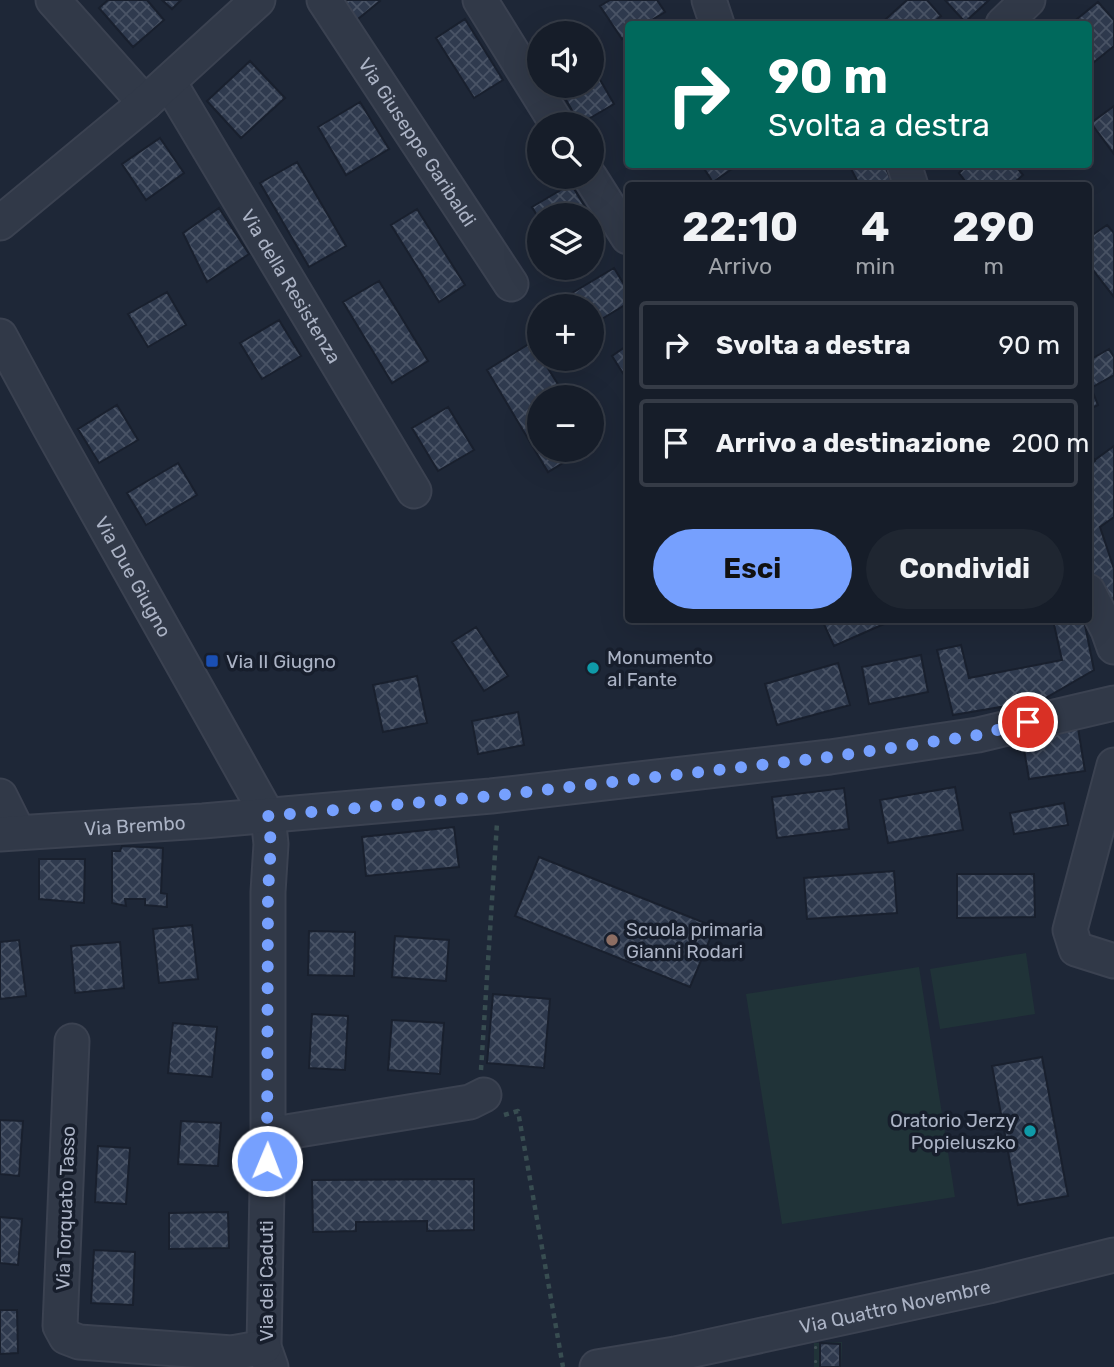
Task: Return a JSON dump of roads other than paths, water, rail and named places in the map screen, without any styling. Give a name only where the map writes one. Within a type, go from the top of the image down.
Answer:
[{"type":"street","name":"Via della Resistenza","points":[[53,0],[157,93],[414,491]]},
{"type":"street","points":[[0,223],[157,93],[258,0]]},
{"type":"street","name":"Via Giuseppe Garibaldi","points":[[324,0],[511,284]]},
{"type":"street","points":[[480,0],[550,112]]},
{"type":"street","points":[[709,0],[716,21]]},
{"type":"street","points":[[1006,21],[1028,0]]},
{"type":"street","points":[[598,189],[625,232]]},
{"type":"street","name":"Via Due Giugno","points":[[0,336],[268,816]]},
{"type":"street","points":[[1092,599],[1114,646]]},
{"type":"street","name":"Via Brembo","points":[[9,833],[268,816],[491,796],[830,757],[978,735],[1114,703]]},
{"type":"street","points":[[1114,765],[1070,930],[1076,949],[1114,961]]},
{"type":"street","points":[[0,796],[9,833]]},
{"type":"street","name":"Via dei Caduti","points":[[268,816],[271,844],[268,892],[268,1357]]},
{"type":"street","name":"Via Torquato Tasso","points":[[72,1041],[60,1325],[66,1337],[101,1356],[232,1353],[268,1357]]},
{"type":"street","points":[[268,1135],[470,1102],[484,1095]]},
{"type":"street","name":"Via Quattro Novembre","points":[[597,1367],[675,1360],[1114,1255]]},
{"type":"place","name":"Via II Giugno","points":[[212,661]]},
{"type":"place","name":"Monumento al Fante","points":[[593,668]]},
{"type":"place","name":"Scuola primaria Gianni Rodari","points":[[612,940]]},
{"type":"place","name":"Oratorio Jerzy Popieluszko","points":[[1030,1131]]}]
